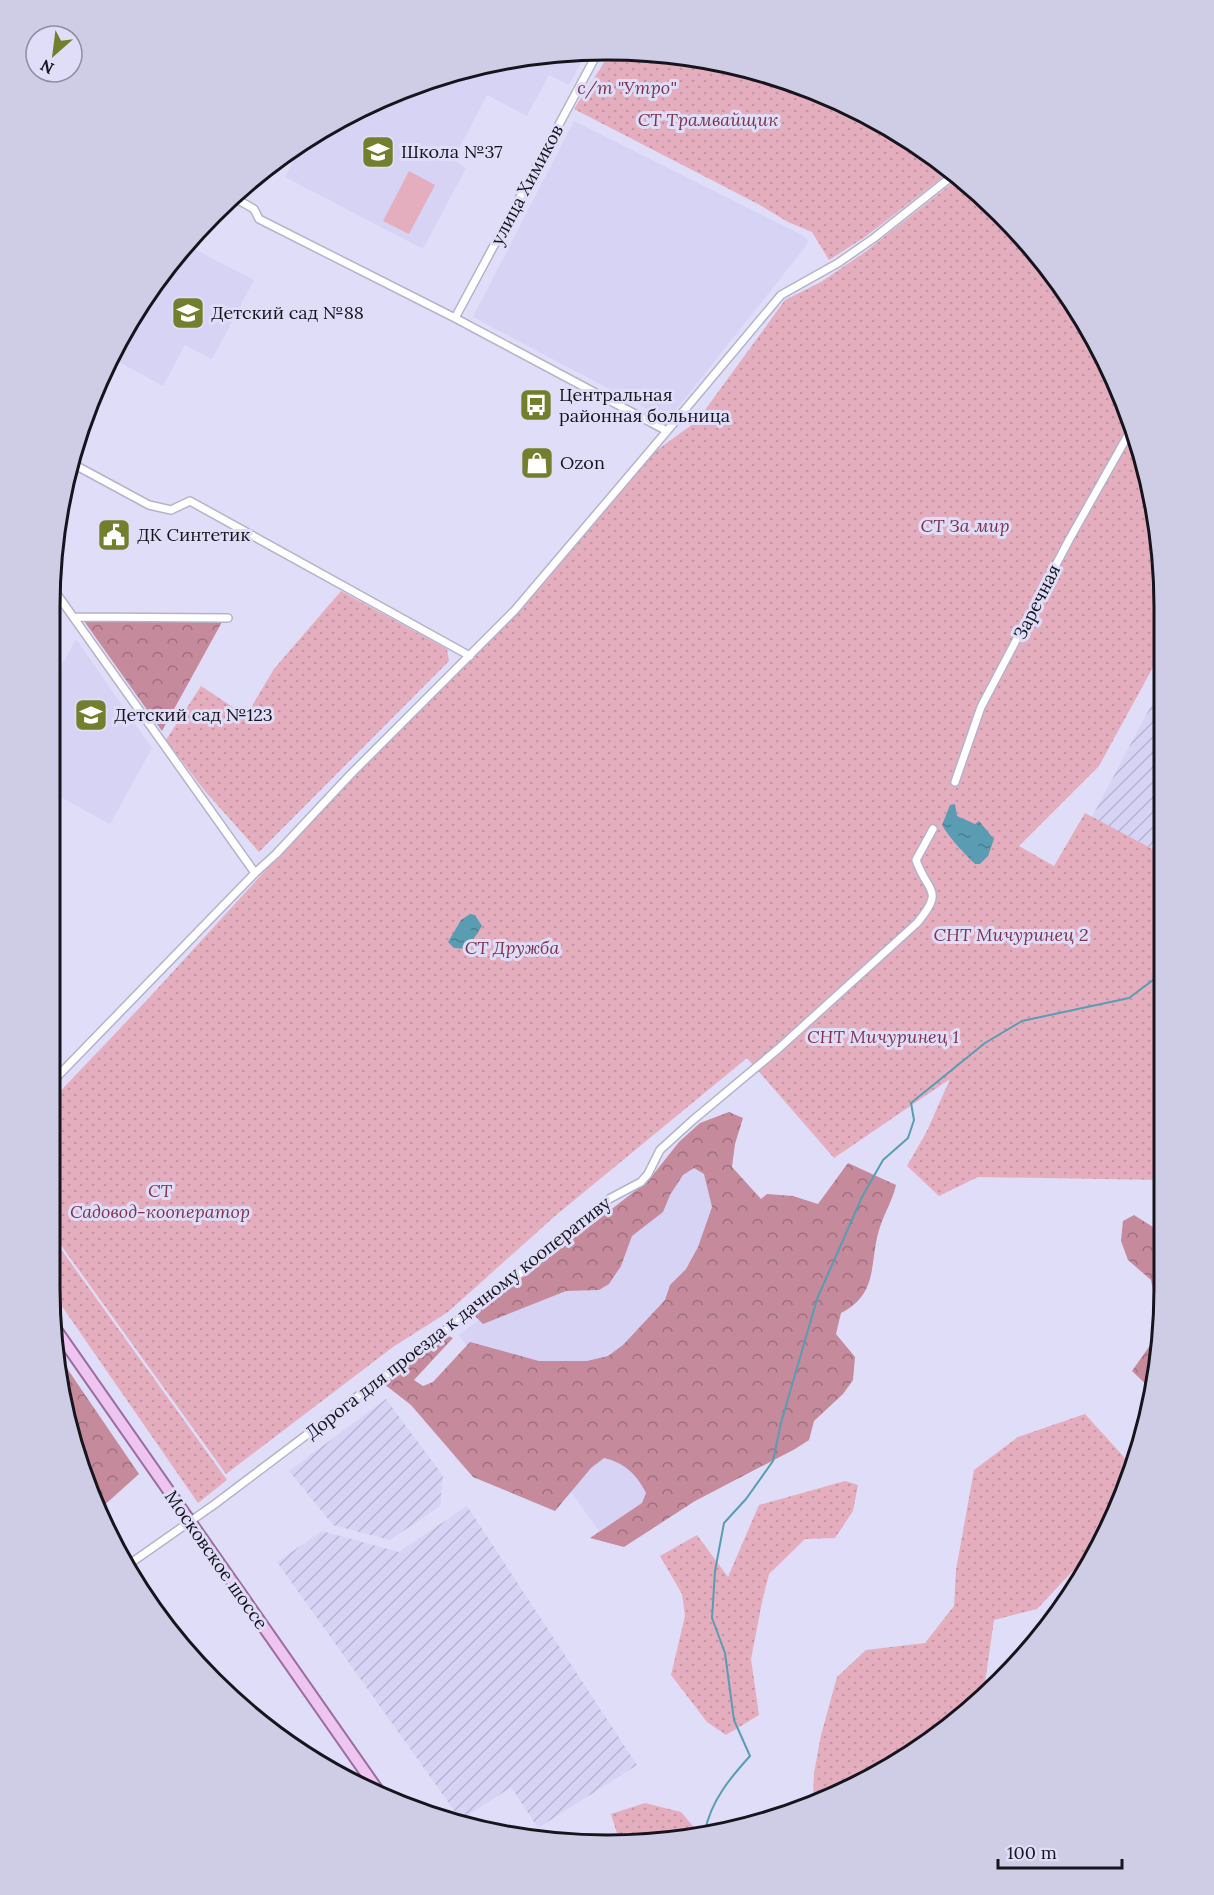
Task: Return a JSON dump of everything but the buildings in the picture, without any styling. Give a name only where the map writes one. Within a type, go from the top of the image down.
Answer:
[{"type":"main road","name":"Московское шоссе","points":[[63,1339],[369,1781]]},
{"type":"street","name":"улица Химиков","points":[[455,318],[593,60]]},
{"type":"street","points":[[60,1074],[276,854],[350,775],[515,610],[780,295],[838,263],[874,238],[948,179]]},
{"type":"street","points":[[240,201],[254,209],[259,219],[455,318],[667,431]]},
{"type":"street","name":"Заречная","points":[[955,782],[981,707],[1069,540],[1127,438]]},
{"type":"street","points":[[79,467],[149,505],[171,510],[190,501],[470,656]]},
{"type":"street","points":[[60,599],[255,873]]},
{"type":"street","points":[[74,618],[228,618]]},
{"type":"street","name":"Дорога для проезда к дачному кооперативу","points":[[133,1561],[228,1494],[517,1276],[609,1199],[641,1182],[648,1174],[660,1150],[778,1049],[917,923],[932,901],[932,892],[916,860],[933,829]]},
{"type":"shaded area","name":"Школа №37","points":[[582,61],[569,85],[549,75],[527,116],[487,95],[453,160],[466,168],[423,249],[285,177],[295,158],[334,133],[365,116],[431,89],[500,71]]},
{"type":"shaded area","points":[[574,121],[808,240],[806,246],[668,420],[473,317]]},
{"type":"shaded area","name":"Детский сад №88","points":[[194,249],[254,280],[212,359],[185,345],[163,386],[118,361],[152,303]]},
{"type":"shaded area","name":"Детский сад №123","points":[[76,639],[152,748],[110,824],[60,797],[60,668]]},
{"type":"shaded area","points":[[1154,700],[1154,850],[1092,817]]},
{"type":"shaded area","points":[[704,1146],[765,1431],[604,1538],[459,1335]]},
{"type":"shaded area","points":[[386,1399],[443,1476],[440,1506],[390,1540],[333,1525],[289,1471]]},
{"type":"shaded area","points":[[467,1506],[637,1765],[538,1828],[511,1787],[467,1816],[456,1813],[277,1562],[322,1531],[399,1552]]},
{"type":"green space","points":[[606,60],[643,61],[714,71],[783,89],[849,116],[911,152],[944,176],[865,237],[829,260],[812,232],[788,222],[760,205],[574,109]]},
{"type":"green space","points":[[409,171],[435,185],[409,234],[383,221]]},
{"type":"green space","points":[[952,183],[994,220],[1018,246],[1062,303],[1098,365],[1125,431],[1143,500],[1149,536],[1153,571],[1154,665],[1099,766],[1019,846],[1054,866],[1085,813],[1154,850],[1154,1180],[978,1177],[939,1196],[907,1166],[927,1131],[950,1079],[834,1158],[747,1058],[555,1216],[448,1312],[393,1347],[226,1474],[60,1244],[60,1092],[148,999],[367,759],[511,615],[569,552],[638,464],[697,421],[785,300],[821,282],[865,252]]},
{"type":"green space","points":[[341,591],[447,649],[449,661],[259,852],[204,790],[166,740],[201,686],[246,716],[274,669]]},
{"type":"green space","points":[[84,621],[221,622],[222,622],[162,731]]},
{"type":"green space","points":[[729,1112],[743,1118],[735,1144],[732,1167],[761,1199],[767,1194],[793,1196],[818,1204],[848,1163],[896,1185],[877,1237],[868,1285],[854,1305],[841,1313],[836,1334],[855,1357],[853,1380],[843,1394],[814,1421],[809,1440],[795,1449],[695,1501],[624,1547],[590,1538],[642,1503],[646,1493],[629,1470],[604,1458],[591,1468],[555,1511],[473,1477],[411,1405],[384,1384],[447,1335],[453,1338],[414,1380],[423,1386],[433,1382],[470,1342],[539,1361],[587,1361],[608,1356],[623,1345],[665,1300],[670,1285],[686,1269],[698,1247],[712,1207],[704,1174],[694,1168],[683,1175],[670,1195],[663,1212],[632,1236],[621,1266],[609,1284],[599,1290],[566,1291],[483,1324],[474,1315],[648,1181],[679,1142],[700,1123]]},
{"type":"green space","points":[[1134,1215],[1154,1229],[1154,1295],[1151,1280],[1128,1260],[1121,1241],[1123,1221]]},
{"type":"green space","points":[[60,1248],[227,1480],[198,1503],[60,1304]]},
{"type":"green space","points":[[1151,1344],[1145,1383],[1132,1371]]},
{"type":"green space","points":[[66,1367],[139,1474],[105,1504],[89,1464],[79,1430]]},
{"type":"green space","points":[[1085,1414],[1126,1460],[1098,1530],[1081,1562],[1037,1609],[994,1620],[985,1683],[968,1699],[911,1743],[849,1779],[813,1794],[814,1773],[821,1735],[837,1677],[866,1650],[925,1643],[954,1606],[956,1570],[974,1470],[1018,1437]]},
{"type":"green space","points":[[845,1481],[858,1485],[853,1511],[835,1538],[805,1539],[769,1574],[751,1659],[759,1715],[726,1735],[707,1722],[671,1675],[685,1616],[682,1594],[660,1556],[697,1535],[728,1577],[759,1505]]},
{"type":"green space","points":[[645,1803],[681,1812],[694,1827],[617,1835],[611,1814]]},
{"type":"water","points":[[955,804],[957,816],[975,824],[979,821],[994,839],[988,856],[980,864],[975,864],[966,855],[942,825],[950,805]]},
{"type":"water","points":[[470,914],[475,915],[482,926],[467,949],[454,948],[448,942],[461,920]]},
{"type":"waterway","points":[[707,1825],[717,1800],[729,1781],[750,1756],[734,1720],[725,1653],[712,1618],[715,1571],[724,1523],[746,1499],[773,1461],[781,1423],[817,1299],[862,1197],[883,1160],[908,1138],[914,1120],[911,1103],[985,1043],[1022,1021],[1129,998],[1154,979]]},
{"type":"place","name":"Школа №37","points":[[378,152]]},
{"type":"place","name":"Детский сад №88","points":[[188,313]]},
{"type":"place","name":"Центральная районная больница","points":[[536,405]]},
{"type":"place","name":"Ozon","points":[[537,463]]},
{"type":"place","name":"ДК Синтетик","points":[[114,535]]},
{"type":"place","name":"Детский сад №123","points":[[91,715]]},
{"type":"park label","name":"с/т \"Утро\"","points":[[627,88]]},
{"type":"park label","name":"СТ Трамвайщик","points":[[708,120]]},
{"type":"park label","name":"СТ За мир","points":[[965,526]]},
{"type":"park label","name":"СНТ Мичуринец 2","points":[[1011,935]]},
{"type":"park label","name":"СТ Дружба","points":[[512,948]]},
{"type":"park label","name":"СНТ Мичуринец 1","points":[[883,1037]]},
{"type":"park label","name":"СТ Садовод-кооператор","points":[[160,1201]]}]
